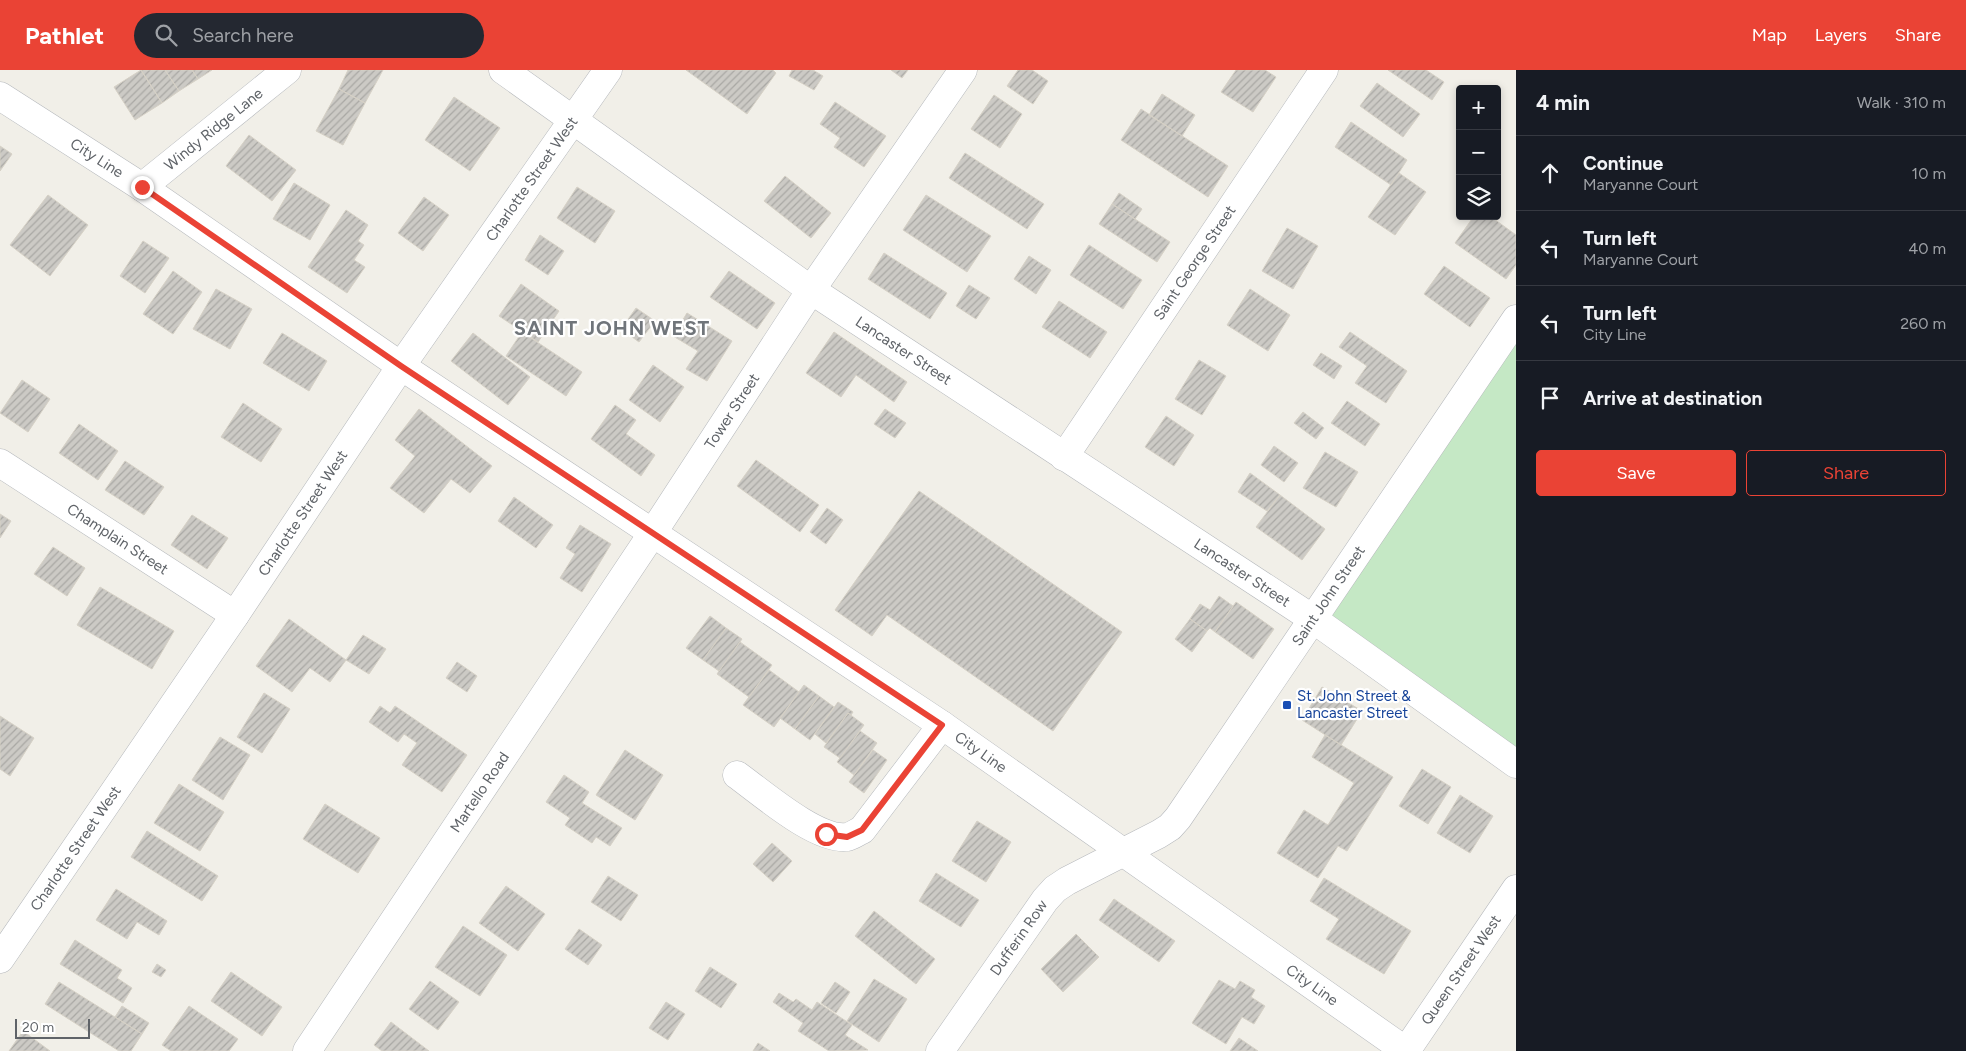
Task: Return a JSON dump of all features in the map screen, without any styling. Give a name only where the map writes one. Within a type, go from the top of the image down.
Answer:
[{"type":"street","name":"Windy Ridge Lane","points":[[142,187],[287,70]]},
{"type":"street","name":"Lancaster Street","points":[[503,70],[811,290],[1313,619],[1516,764]]},
{"type":"street","name":"Charlotte Street West","points":[[0,959],[235,615],[401,366],[608,70]]},
{"type":"street","name":"Tower Street","points":[[652,534],[811,290],[963,70]]},
{"type":"street","name":"Saint George Street","points":[[1064,457],[1324,70]]},
{"type":"street","name":"City Line","points":[[0,96],[142,187],[401,366],[942,725],[1406,1051]]},
{"type":"street","name":"Saint John Street","points":[[1122,851],[1159,834],[1170,827],[1178,818],[1516,318]]},
{"type":"street","name":"Champlain Street","points":[[0,463],[235,615]]},
{"type":"street","name":"Martello Road","points":[[307,1051],[652,534]]},
{"type":"street","points":[[737,775],[812,828],[826,834],[847,837],[862,830],[942,725]]},
{"type":"street","name":"Dufferin Row","points":[[940,1051],[1050,894],[1067,880],[1122,851]]},
{"type":"street","name":"Queen Street West","points":[[1406,1051],[1516,889]]},
{"type":"green space","points":[[1516,319],[1516,764],[1313,619]]},
{"type":"building","points":[[141,70],[162,103],[135,120],[114,87]]},
{"type":"building","points":[[141,70],[165,70],[179,91],[162,103]]},
{"type":"building","points":[[165,70],[192,70],[198,79],[179,91]]},
{"type":"building","points":[[192,70],[212,70],[198,79]]},
{"type":"building","points":[[348,70],[383,70],[365,103],[339,89]]},
{"type":"building","points":[[686,70],[773,70],[776,73],[747,114]]},
{"type":"building","points":[[792,70],[813,70],[823,76],[814,90],[789,76]]},
{"type":"building","points":[[891,70],[908,70],[902,78]]},
{"type":"building","points":[[1018,70],[1032,70],[1048,81],[1033,104],[1007,86]]},
{"type":"building","points":[[1236,70],[1265,70],[1276,77],[1253,112],[1221,92]]},
{"type":"building","points":[[1388,70],[1426,70],[1444,82],[1432,100]]},
{"type":"building","points":[[1377,83],[1420,114],[1403,137],[1360,106]]},
{"type":"building","points":[[339,89],[365,103],[343,145],[316,131]]},
{"type":"building","points":[[1162,94],[1195,115],[1182,136],[1149,115]]},
{"type":"building","points":[[994,95],[1022,114],[1000,148],[971,129]]},
{"type":"building","points":[[454,97],[500,128],[470,171],[425,140]]},
{"type":"building","points":[[835,102],[886,136],[864,167],[834,147],[840,138],[820,124]]},
{"type":"building","points":[[1141,109],[1228,166],[1208,197],[1121,140]]},
{"type":"building","points":[[1351,122],[1407,160],[1391,185],[1335,147]]},
{"type":"building","points":[[249,135],[296,170],[272,201],[226,166]]},
{"type":"building","points":[[0,146],[12,154],[0,171]]},
{"type":"building","points":[[965,153],[1044,204],[1027,229],[949,178]]},
{"type":"building","points":[[1399,173],[1426,192],[1395,235],[1368,217]]},
{"type":"building","points":[[785,176],[831,213],[811,238],[764,201]]},
{"type":"building","points":[[294,183],[330,205],[310,240],[273,219]]},
{"type":"building","points":[[577,187],[615,211],[595,243],[557,218]]},
{"type":"building","points":[[1119,193],[1142,209],[1135,219],[1112,204]]},
{"type":"building","points":[[48,195],[88,225],[50,276],[10,245]]},
{"type":"building","points":[[926,195],[991,236],[967,272],[903,230]]},
{"type":"building","points":[[424,197],[449,215],[423,251],[398,233]]},
{"type":"building","points":[[1112,204],[1170,242],[1157,262],[1099,224]]},
{"type":"building","points":[[346,210],[368,225],[358,241],[364,245],[354,260],[365,267],[347,293],[308,267]]},
{"type":"building","points":[[1471,220],[1495,220],[1516,235],[1516,265],[1506,279],[1455,243]]},
{"type":"building","points":[[1287,228],[1318,246],[1293,289],[1262,271]]},
{"type":"building","points":[[540,235],[564,251],[548,275],[525,260]]},
{"type":"building","points":[[143,241],[169,258],[145,293],[120,276]]},
{"type":"building","points":[[1089,245],[1142,280],[1123,309],[1070,275]]},
{"type":"building","points":[[884,253],[947,293],[930,319],[868,279]]},
{"type":"building","points":[[1029,256],[1051,270],[1036,294],[1014,279]]},
{"type":"building","points":[[1444,266],[1490,298],[1470,327],[1424,294]]},
{"type":"building","points":[[173,271],[202,292],[173,334],[143,314]]},
{"type":"building","points":[[729,271],[775,303],[757,329],[710,297]]},
{"type":"building","points":[[521,284],[559,311],[538,342],[499,316]]},
{"type":"building","points":[[969,285],[990,298],[976,319],[956,306]]},
{"type":"building","points":[[216,289],[252,309],[230,349],[193,329]]},
{"type":"building","points":[[1250,289],[1290,315],[1268,351],[1227,325]]},
{"type":"building","points":[[1059,301],[1107,332],[1090,358],[1042,327]]},
{"type":"building","points":[[636,308],[655,321],[639,342],[621,329]]},
{"type":"building","points":[[687,313],[732,341],[707,381],[686,369],[698,351],[673,336]]},
{"type":"building","points":[[522,332],[582,372],[566,396],[506,356]]},
{"type":"building","points":[[834,332],[907,382],[894,402],[856,375],[841,397],[806,373]]},
{"type":"building","points":[[1350,332],[1407,371],[1386,403],[1355,383],[1367,366],[1339,347]]},
{"type":"building","points":[[282,333],[327,361],[309,391],[263,363]]},
{"type":"building","points":[[473,333],[530,377],[508,405],[451,361]]},
{"type":"building","points":[[1321,353],[1342,366],[1334,379],[1313,365]]},
{"type":"building","points":[[1199,360],[1226,376],[1202,415],[1175,399]]},
{"type":"building","points":[[653,365],[684,387],[660,422],[629,400]]},
{"type":"building","points":[[22,380],[50,399],[28,432],[0,413]]},
{"type":"building","points":[[1347,401],[1380,424],[1365,446],[1331,423]]},
{"type":"building","points":[[243,403],[282,429],[261,462],[221,437]]},
{"type":"building","points":[[615,405],[636,420],[626,434],[655,455],[641,476],[591,439]]},
{"type":"building","points":[[419,409],[492,466],[470,493],[451,479],[424,513],[390,488],[415,456],[395,440]]},
{"type":"building","points":[[885,409],[906,423],[895,438],[874,424]]},
{"type":"building","points":[[1303,412],[1324,428],[1316,439],[1294,423]]},
{"type":"building","points":[[1166,416],[1194,435],[1174,466],[1145,447]]},
{"type":"building","points":[[79,424],[118,451],[98,480],[59,453]]},
{"type":"building","points":[[1274,446],[1298,463],[1284,482],[1261,465]]},
{"type":"building","points":[[1325,452],[1358,472],[1336,507],[1303,488]]},
{"type":"building","points":[[756,460],[819,505],[800,532],[737,486]]},
{"type":"building","points":[[125,461],[164,487],[144,515],[105,490]]},
{"type":"building","points":[[1250,473],[1280,495],[1267,511],[1238,492]]},
{"type":"building","points":[[919,491],[1122,632],[1053,731],[887,615],[872,636],[835,610]]},
{"type":"building","points":[[1280,495],[1325,529],[1302,560],[1256,527]]},
{"type":"building","points":[[514,497],[553,525],[536,548],[498,521]]},
{"type":"building","points":[[827,508],[843,520],[826,544],[810,532]]},
{"type":"building","points":[[0,514],[11,521],[0,538]]},
{"type":"building","points":[[192,515],[228,538],[207,569],[171,545]]},
{"type":"building","points":[[580,525],[611,544],[582,592],[560,578],[575,554],[566,548]]},
{"type":"building","points":[[53,547],[85,568],[67,596],[34,574]]},
{"type":"building","points":[[100,587],[174,631],[152,669],[77,625]]},
{"type":"building","points":[[1219,596],[1233,606],[1215,632],[1210,628],[1207,631],[1190,619],[1200,604],[1210,610]]},
{"type":"building","points":[[1236,602],[1274,629],[1253,659],[1215,632]]},
{"type":"building","points":[[710,616],[726,628],[703,660],[686,648]]},
{"type":"building","points":[[289,619],[346,660],[330,682],[310,668],[292,692],[256,666]]},
{"type":"building","points":[[1190,619],[1207,631],[1192,652],[1175,639]]},
{"type":"building","points":[[726,628],[742,639],[719,671],[703,660]]},
{"type":"building","points":[[363,635],[386,649],[369,674],[346,660]]},
{"type":"building","points":[[740,642],[772,665],[749,697],[717,674]]},
{"type":"building","points":[[457,662],[477,676],[467,692],[446,678]]},
{"type":"building","points":[[769,670],[799,692],[774,727],[743,705]]},
{"type":"building","points":[[804,685],[819,696],[795,729],[780,718]]},
{"type":"building","points":[[1322,687],[1362,711],[1341,745],[1302,720]]},
{"type":"building","points":[[264,693],[290,709],[262,753],[237,737]]},
{"type":"building","points":[[819,696],[834,707],[810,740],[795,729]]},
{"type":"building","points":[[838,702],[853,712],[851,715],[848,713],[826,743],[815,734]]},
{"type":"building","points":[[380,706],[390,713],[395,706],[467,755],[442,792],[402,765],[417,743],[404,734],[398,742],[369,722]]},
{"type":"building","points":[[848,713],[864,725],[840,758],[824,747]]},
{"type":"building","points":[[0,716],[34,738],[10,776],[0,769]]},
{"type":"building","points":[[860,731],[877,743],[854,775],[837,762]]},
{"type":"building","points":[[1325,735],[1393,777],[1347,851],[1338,846],[1318,878],[1277,853],[1304,810],[1328,825],[1354,783],[1312,757]]},
{"type":"building","points":[[220,737],[250,755],[223,800],[192,780]]},
{"type":"building","points":[[625,750],[663,775],[635,820],[596,795]]},
{"type":"building","points":[[873,750],[887,760],[864,793],[849,782]]},
{"type":"building","points":[[1422,769],[1451,787],[1428,824],[1399,806]]},
{"type":"building","points":[[564,775],[589,792],[582,803],[622,828],[610,846],[596,837],[592,843],[565,825],[570,818],[546,802]]},
{"type":"building","points":[[179,784],[224,812],[200,851],[154,823]]},
{"type":"building","points":[[1460,795],[1493,816],[1470,853],[1437,833]]},
{"type":"building","points":[[325,804],[380,838],[358,873],[303,839]]},
{"type":"building","points":[[977,821],[1011,842],[986,882],[952,861]]},
{"type":"building","points":[[147,831],[218,876],[202,901],[131,857]]},
{"type":"building","points":[[772,843],[792,861],[773,882],[753,864]]},
{"type":"building","points":[[936,873],[979,900],[961,927],[919,901]]},
{"type":"building","points":[[608,876],[638,895],[621,921],[591,902]]},
{"type":"building","points":[[1324,878],[1411,931],[1384,974],[1326,939],[1339,919],[1310,901]]},
{"type":"building","points":[[506,886],[545,914],[518,951],[479,923]]},
{"type":"building","points":[[116,889],[167,921],[159,935],[137,922],[127,939],[96,920]]},
{"type":"building","points":[[1114,899],[1175,941],[1159,962],[1099,920]]},
{"type":"building","points":[[874,911],[935,959],[916,984],[855,936]]},
{"type":"building","points":[[463,926],[507,955],[480,996],[435,967]]},
{"type":"building","points":[[579,929],[602,945],[588,965],[565,949]]},
{"type":"building","points":[[1076,934],[1099,957],[1063,992],[1041,969]]},
{"type":"building","points":[[75,940],[122,970],[117,978],[132,988],[123,1003],[60,964]]},
{"type":"building","points":[[157,964],[166,970],[161,977],[152,972]]},
{"type":"building","points":[[710,967],[737,984],[721,1008],[695,991]]},
{"type":"building","points":[[231,972],[282,1007],[262,1036],[211,1001]]},
{"type":"building","points":[[874,979],[907,999],[879,1042],[847,1021]]},
{"type":"building","points":[[1219,980],[1235,989],[1240,981],[1255,990],[1251,997],[1265,1006],[1254,1024],[1242,1017],[1226,1044],[1192,1023]]},
{"type":"building","points":[[430,981],[459,1002],[438,1030],[409,1009]]},
{"type":"building","points":[[59,982],[142,1034],[131,1051],[119,1051],[45,1004]]},
{"type":"building","points":[[835,982],[850,992],[836,1013],[821,1003]]},
{"type":"building","points":[[779,993],[793,1002],[796,999],[812,1010],[817,1002],[852,1025],[845,1035],[868,1050],[829,1051],[798,1031],[803,1023],[773,1002]]},
{"type":"building","points":[[666,1002],[685,1014],[668,1040],[649,1028]]},
{"type":"building","points":[[122,1006],[149,1023],[142,1034],[115,1017]]},
{"type":"building","points":[[189,1006],[238,1039],[229,1051],[171,1051],[162,1045]]},
{"type":"building","points":[[391,1022],[429,1051],[382,1051],[374,1045]]},
{"type":"building","points":[[23,1031],[50,1051],[9,1051]]},
{"type":"building","points":[[1239,1038],[1258,1051],[1230,1051]]},
{"type":"building","points":[[758,1043],[770,1051],[753,1051]]},
{"type":"place","name":"St. John Street & Lancaster Street","points":[[1287,705]]},
{"type":"district","name":"SAINT JOHN WEST","points":[[612,328]]},
{"type":"route","points":[[142,187],[401,366],[942,725],[862,830],[847,837],[826,834]]}]
